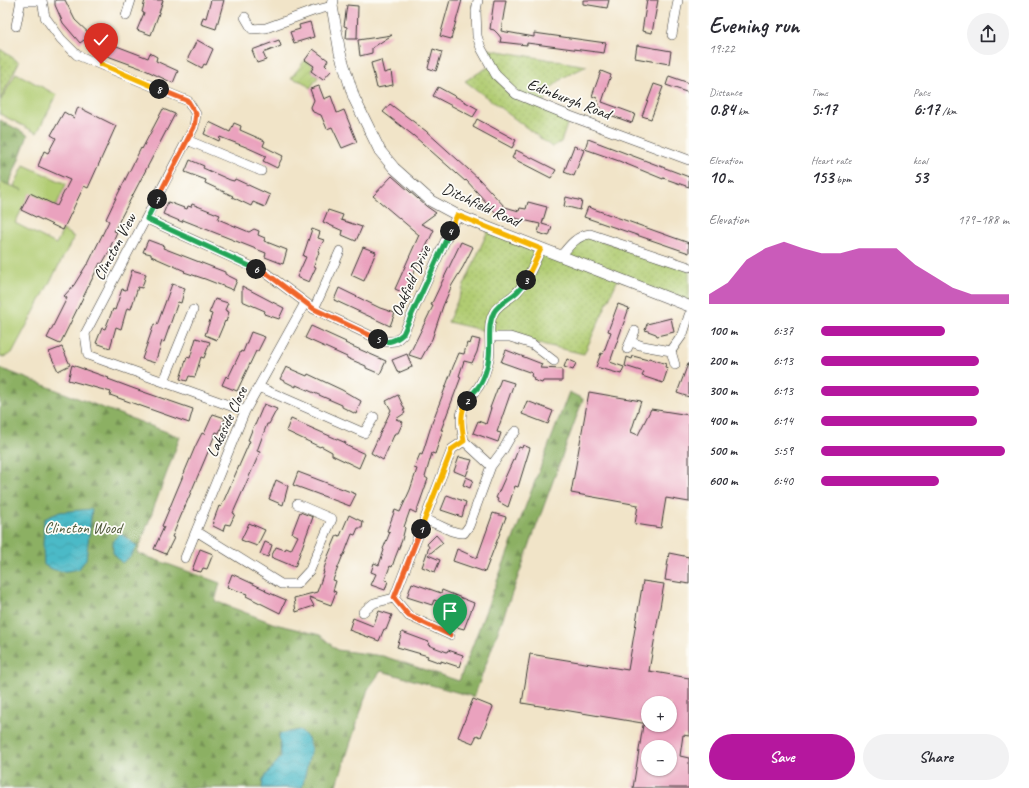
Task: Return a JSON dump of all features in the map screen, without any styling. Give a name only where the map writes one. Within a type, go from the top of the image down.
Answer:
[{"type":"street","points":[[16,26],[21,0],[42,0]]},
{"type":"street","name":"Clincton View","points":[[42,0],[45,17],[61,39],[78,55],[188,101],[196,114],[194,127],[147,219],[85,334],[88,355],[245,411]]},
{"type":"street","points":[[126,16],[131,0]]},
{"type":"street","name":"Edinburgh Road","points":[[478,0],[476,11],[477,36],[481,48],[496,75],[516,94],[570,116],[689,160]]},
{"type":"street","points":[[672,35],[678,0]]},
{"type":"street","points":[[245,17],[252,29],[266,28],[332,3]]},
{"type":"street","name":"Ditchfield Road","points":[[332,3],[340,53],[354,98],[380,150],[394,168],[431,200],[457,215],[689,306]]},
{"type":"street","points":[[187,140],[261,172]]},
{"type":"street","name":"Oakfield Drive","points":[[147,219],[266,273],[314,309],[384,342],[396,340],[403,334],[457,215]]},
{"type":"street","points":[[561,256],[581,235],[590,234],[689,267]]},
{"type":"street","points":[[491,466],[464,441],[461,418],[463,408],[470,396],[479,386],[489,359],[491,337],[489,322],[495,310],[516,294],[525,283],[541,249]]},
{"type":"street","points":[[314,309],[340,251]]},
{"type":"street","name":"Lakeside Close","points":[[185,558],[245,411],[305,303]]},
{"type":"street","points":[[164,381],[193,310]]},
{"type":"street","points":[[671,351],[683,334],[689,315]]},
{"type":"street","points":[[635,331],[629,345],[671,351]]},
{"type":"street","points":[[491,337],[510,337],[532,344],[554,361]]},
{"type":"street","points":[[671,351],[675,365]]},
{"type":"street","points":[[259,387],[364,432],[374,417]]},
{"type":"street","points":[[424,520],[433,521],[457,533],[464,533],[469,526],[491,466],[516,431]]},
{"type":"street","points":[[394,598],[452,449],[464,441]]},
{"type":"street","points":[[196,531],[281,584],[297,584],[310,570],[332,519],[297,504]]},
{"type":"street","points":[[363,612],[374,603],[394,598]]},
{"type":"street","points":[[394,598],[409,616],[450,635]]},
{"type":"green space","points":[[481,48],[587,66],[564,77],[551,88],[543,105],[570,116],[561,142],[552,147],[465,81],[490,66]]},
{"type":"green space","points":[[0,49],[19,62],[0,100]]},
{"type":"green space","points":[[305,60],[314,66],[311,71],[318,77],[310,88],[303,82],[291,78]]},
{"type":"green space","points":[[16,73],[57,95],[37,133],[0,114],[0,102]]},
{"type":"green space","points":[[0,120],[28,135],[9,185],[0,182]]},
{"type":"green space","points":[[24,165],[66,184],[56,206],[30,194],[15,223],[56,244],[63,230],[74,237],[12,353],[4,357],[0,356],[0,182],[23,190],[14,186]]},
{"type":"green space","points":[[489,228],[561,256],[581,235],[689,267],[689,306],[618,279],[584,354],[448,322]]},
{"type":"green space","name":"Clincton Wood","points":[[0,368],[180,437],[137,553],[220,583],[215,601],[275,624],[320,635],[337,650],[383,656],[459,681],[569,392],[583,399],[474,697],[381,671],[368,689],[336,788],[0,788]]},
{"type":"water","points":[[92,509],[86,559],[79,569],[61,571],[44,565],[44,519],[60,512]]},
{"type":"water","points":[[120,533],[137,546],[130,557],[122,563],[113,553],[113,541]]},
{"type":"water","points":[[300,730],[308,738],[311,749],[302,788],[262,788],[263,779],[281,757],[279,734]]},
{"type":"building","points":[[55,0],[65,0],[75,20],[92,36],[94,33],[114,45],[148,58],[150,53],[157,57],[156,61],[178,71],[173,83],[143,69],[102,54],[84,40],[80,43],[63,23],[55,5]]},
{"type":"building","points":[[145,0],[163,0],[151,35],[137,30],[144,13],[142,12]]},
{"type":"building","points":[[211,0],[224,0],[216,29],[201,24],[203,17],[206,18]]},
{"type":"building","points":[[450,0],[462,0],[451,39],[440,36]]},
{"type":"building","points":[[494,0],[506,0],[501,31],[534,37],[534,33],[606,43],[604,53],[527,43],[527,45],[500,42],[501,38],[498,34],[494,30],[490,29]]},
{"type":"building","points":[[583,0],[609,0],[607,8],[583,4]]},
{"type":"building","points":[[647,0],[658,0],[652,33],[642,31]]},
{"type":"building","points":[[347,5],[358,6],[357,39],[346,39],[347,27],[344,26]]},
{"type":"building","points":[[310,22],[314,37],[294,43],[290,32],[300,29],[299,25]]},
{"type":"building","points":[[392,35],[372,48],[372,53],[360,56],[358,40]]},
{"type":"building","points":[[197,40],[213,49],[206,65],[204,64],[202,68],[187,60]]},
{"type":"building","points":[[279,40],[281,46],[263,53],[266,60],[257,63],[252,50]]},
{"type":"building","points":[[637,45],[671,51],[669,64],[635,58]]},
{"type":"building","points":[[313,49],[328,60],[325,65],[331,71],[323,80],[311,71],[314,66],[305,60]]},
{"type":"building","points":[[433,49],[442,52],[436,71],[428,68]]},
{"type":"building","points":[[381,60],[384,73],[391,71],[393,85],[377,88],[371,63]]},
{"type":"building","points":[[601,71],[611,75],[602,102],[635,114],[632,123],[599,111],[600,107],[597,98],[592,96]]},
{"type":"building","points":[[669,76],[689,83],[689,93],[666,85]]},
{"type":"building","points":[[654,84],[663,87],[651,119],[642,116]]},
{"type":"building","points":[[319,86],[324,99],[331,96],[337,113],[344,110],[357,142],[342,148],[332,127],[327,129],[321,115],[313,112],[311,107],[314,100],[310,89]]},
{"type":"building","points":[[438,87],[478,109],[473,117],[433,96]]},
{"type":"building","points":[[390,104],[426,131],[479,179],[505,207],[519,211],[520,208],[526,209],[528,202],[547,207],[542,224],[552,227],[549,236],[538,233],[540,224],[497,214],[466,180],[465,181],[414,136],[383,112]]},
{"type":"building","points":[[78,107],[116,126],[88,188],[84,186],[63,230],[21,210],[30,193],[57,206],[70,180],[38,166],[44,151],[48,153],[56,138],[51,135],[64,112],[74,118]]},
{"type":"building","points":[[163,109],[175,114],[114,231],[117,232],[110,250],[102,264],[100,263],[60,344],[47,338],[67,298],[64,296],[74,285],[88,264],[109,221],[106,219],[115,200],[141,148],[142,149]]},
{"type":"building","points":[[477,119],[516,140],[512,148],[473,127]]},
{"type":"building","points":[[209,122],[230,132],[234,123],[241,126],[240,130],[265,141],[263,146],[283,156],[277,168],[263,161],[266,156],[220,137],[219,141],[204,134]]},
{"type":"building","points":[[588,139],[689,177],[689,187],[663,179],[585,149]]},
{"type":"building","points":[[574,146],[584,150],[574,176],[564,172]]},
{"type":"building","points":[[516,150],[556,170],[551,178],[512,158]]},
{"type":"building","points":[[190,160],[204,166],[203,168],[230,180],[234,181],[235,179],[270,195],[265,207],[253,202],[251,206],[205,183],[206,180],[185,172]]},
{"type":"building","points":[[392,176],[436,213],[421,224],[434,230],[404,293],[395,289],[419,235],[373,196]]},
{"type":"building","points":[[566,197],[582,201],[580,210],[564,206]]},
{"type":"building","points":[[168,202],[187,209],[188,206],[191,207],[192,204],[220,215],[218,219],[249,232],[254,229],[259,231],[258,235],[265,238],[264,241],[287,250],[283,264],[265,257],[266,253],[183,220],[182,222],[163,214]]},
{"type":"building","points":[[588,207],[689,243],[689,253],[584,217]]},
{"type":"building","points":[[328,210],[343,215],[341,220],[362,227],[356,241],[342,235],[343,231],[323,222]]},
{"type":"building","points":[[312,229],[320,232],[318,238],[324,240],[318,251],[319,252],[314,266],[316,267],[309,282],[297,277],[306,257],[303,256]]},
{"type":"building","points":[[148,240],[164,246],[163,248],[225,272],[225,274],[237,280],[233,290],[184,272],[185,271],[151,256],[151,254],[143,252]]},
{"type":"building","points":[[461,242],[473,247],[452,285],[432,339],[421,359],[409,355],[433,306],[431,305]]},
{"type":"building","points":[[363,247],[376,252],[364,281],[351,275]]},
{"type":"building","points":[[132,270],[146,274],[142,288],[138,287],[131,309],[127,308],[121,329],[116,327],[110,348],[96,343],[102,328],[105,329],[113,309],[115,310],[122,289],[126,290]]},
{"type":"building","points":[[172,284],[185,288],[181,303],[178,302],[164,342],[162,341],[155,363],[142,359],[154,324],[157,325]]},
{"type":"building","points":[[242,286],[284,308],[279,319],[264,314],[265,311],[242,301]]},
{"type":"building","points":[[339,288],[380,308],[395,313],[390,326],[334,300]]},
{"type":"building","points":[[215,299],[228,303],[225,310],[229,312],[217,340],[205,335],[212,314],[209,313]]},
{"type":"building","points":[[618,304],[629,308],[610,362],[624,367],[621,374],[596,367],[601,353],[603,354],[611,332],[608,331]]},
{"type":"building","points":[[671,318],[674,332],[657,336],[656,334],[645,330],[647,324]]},
{"type":"building","points":[[311,326],[386,361],[380,374],[305,338]]},
{"type":"building","points":[[251,332],[265,337],[258,351],[256,351],[237,391],[222,385],[226,376],[228,378],[241,351],[243,352]]},
{"type":"building","points":[[196,338],[210,342],[204,358],[201,357],[195,377],[189,376],[187,381],[180,379],[187,357],[190,358]]},
{"type":"building","points":[[472,338],[480,340],[477,352],[472,363],[464,361],[459,376],[461,377],[441,430],[443,430],[435,454],[432,453],[425,477],[428,479],[416,513],[410,510],[404,527],[402,540],[392,567],[390,566],[385,580],[388,581],[385,590],[371,585],[376,574],[371,572],[374,563],[379,565],[384,550],[383,549],[390,532],[387,531],[395,510],[400,512],[410,490],[417,469],[414,468],[420,454],[422,455],[432,423],[453,367],[459,353],[464,354],[467,343],[470,344]]},
{"type":"building","points":[[62,347],[70,365],[58,371],[49,352]]},
{"type":"building","points":[[506,350],[542,364],[540,368],[562,369],[562,381],[543,381],[542,383],[533,380],[534,378],[531,376],[532,373],[501,362]]},
{"type":"building","points":[[407,354],[412,367],[398,373],[392,360]]},
{"type":"building","points":[[633,356],[648,360],[649,358],[666,364],[665,367],[668,368],[663,383],[642,376],[644,372],[625,366],[627,357],[632,359]]},
{"type":"building","points":[[567,359],[576,363],[573,370],[564,367]]},
{"type":"building","points":[[689,364],[689,397],[677,393]]},
{"type":"building","points":[[72,365],[193,409],[189,423],[110,395],[111,392],[68,380]]},
{"type":"building","points":[[286,367],[307,376],[308,374],[361,401],[356,414],[342,407],[342,405],[280,379]]},
{"type":"building","points":[[501,379],[514,383],[497,432],[501,433],[498,442],[473,433],[478,421],[486,424],[490,408]]},
{"type":"building","points":[[589,392],[641,401],[631,432],[638,435],[651,409],[689,415],[689,502],[666,498],[661,528],[635,524],[638,505],[571,493]]},
{"type":"building","points":[[398,395],[405,413],[396,419],[403,422],[398,433],[395,433],[383,460],[371,453],[391,410],[386,401]]},
{"type":"building","points":[[527,401],[553,411],[548,424],[522,414]]},
{"type":"building","points":[[264,404],[277,409],[269,424],[267,424],[257,451],[260,452],[233,513],[235,514],[230,525],[225,524],[223,531],[213,526],[213,522],[250,441],[248,440]]},
{"type":"building","points":[[213,414],[225,418],[219,433],[216,432],[172,537],[174,538],[166,554],[154,549],[195,447],[202,433],[204,434]]},
{"type":"building","points":[[291,419],[346,443],[345,445],[365,454],[359,468],[332,455],[332,452],[321,446],[320,447],[286,431]]},
{"type":"building","points":[[523,445],[530,448],[518,487],[515,486],[508,507],[497,501],[498,499],[496,498],[519,447],[522,448]]},
{"type":"building","points":[[459,457],[472,460],[466,476],[454,471]]},
{"type":"building","points":[[298,472],[356,494],[350,506],[293,485]]},
{"type":"building","points":[[466,477],[473,480],[470,488],[463,485]]},
{"type":"building","points":[[276,480],[288,486],[283,505],[269,499]]},
{"type":"building","points":[[447,495],[466,502],[462,517],[441,510]]},
{"type":"building","points":[[300,512],[313,517],[295,567],[271,557],[276,547],[291,550],[298,536],[292,533]]},
{"type":"building","points":[[493,513],[506,517],[485,572],[453,561],[457,549],[477,558]]},
{"type":"building","points":[[349,515],[363,522],[362,528],[358,528],[355,535],[352,534],[343,555],[333,580],[336,581],[333,591],[336,592],[331,605],[309,597],[314,606],[296,612],[294,598],[317,592],[328,556],[337,535],[340,536]]},
{"type":"building","points":[[249,523],[265,530],[257,546],[241,540]]},
{"type":"building","points":[[436,535],[443,543],[428,555],[440,560],[435,572],[422,567],[429,547],[427,544]]},
{"type":"building","points":[[265,542],[272,545],[268,557],[260,554]]},
{"type":"building","points":[[200,549],[213,554],[207,569],[203,568],[201,572],[192,570]]},
{"type":"building","points":[[669,553],[689,557],[689,584],[665,580]]},
{"type":"building","points":[[232,574],[286,600],[280,613],[246,596],[247,594],[227,587]]},
{"type":"building","points":[[643,581],[664,584],[649,671],[689,678],[689,736],[683,735],[680,756],[689,758],[689,788],[633,788],[642,732],[677,732],[677,696],[641,696],[641,723],[522,703],[530,654],[628,670]]},
{"type":"building","points":[[412,583],[441,593],[442,590],[474,603],[464,629],[453,626],[458,609],[434,600],[432,605],[407,597]]},
{"type":"building","points":[[379,611],[392,615],[386,630],[384,629],[379,641],[349,630],[353,618],[373,626]]},
{"type":"building","points":[[402,632],[429,642],[428,645],[447,652],[448,650],[463,655],[459,667],[441,661],[441,663],[427,658],[428,656],[397,647]]},
{"type":"building","points":[[473,699],[493,707],[481,737],[477,735],[473,743],[458,737]]},
{"type":"route","points":[[101,64],[188,101],[196,114],[194,127],[147,219],[266,273],[314,309],[384,342],[396,340],[403,334],[457,215],[541,249],[525,283],[516,294],[495,310],[489,322],[491,337],[489,359],[479,386],[470,396],[463,408],[461,418],[464,441],[452,449],[394,598],[409,616],[450,635]]}]
